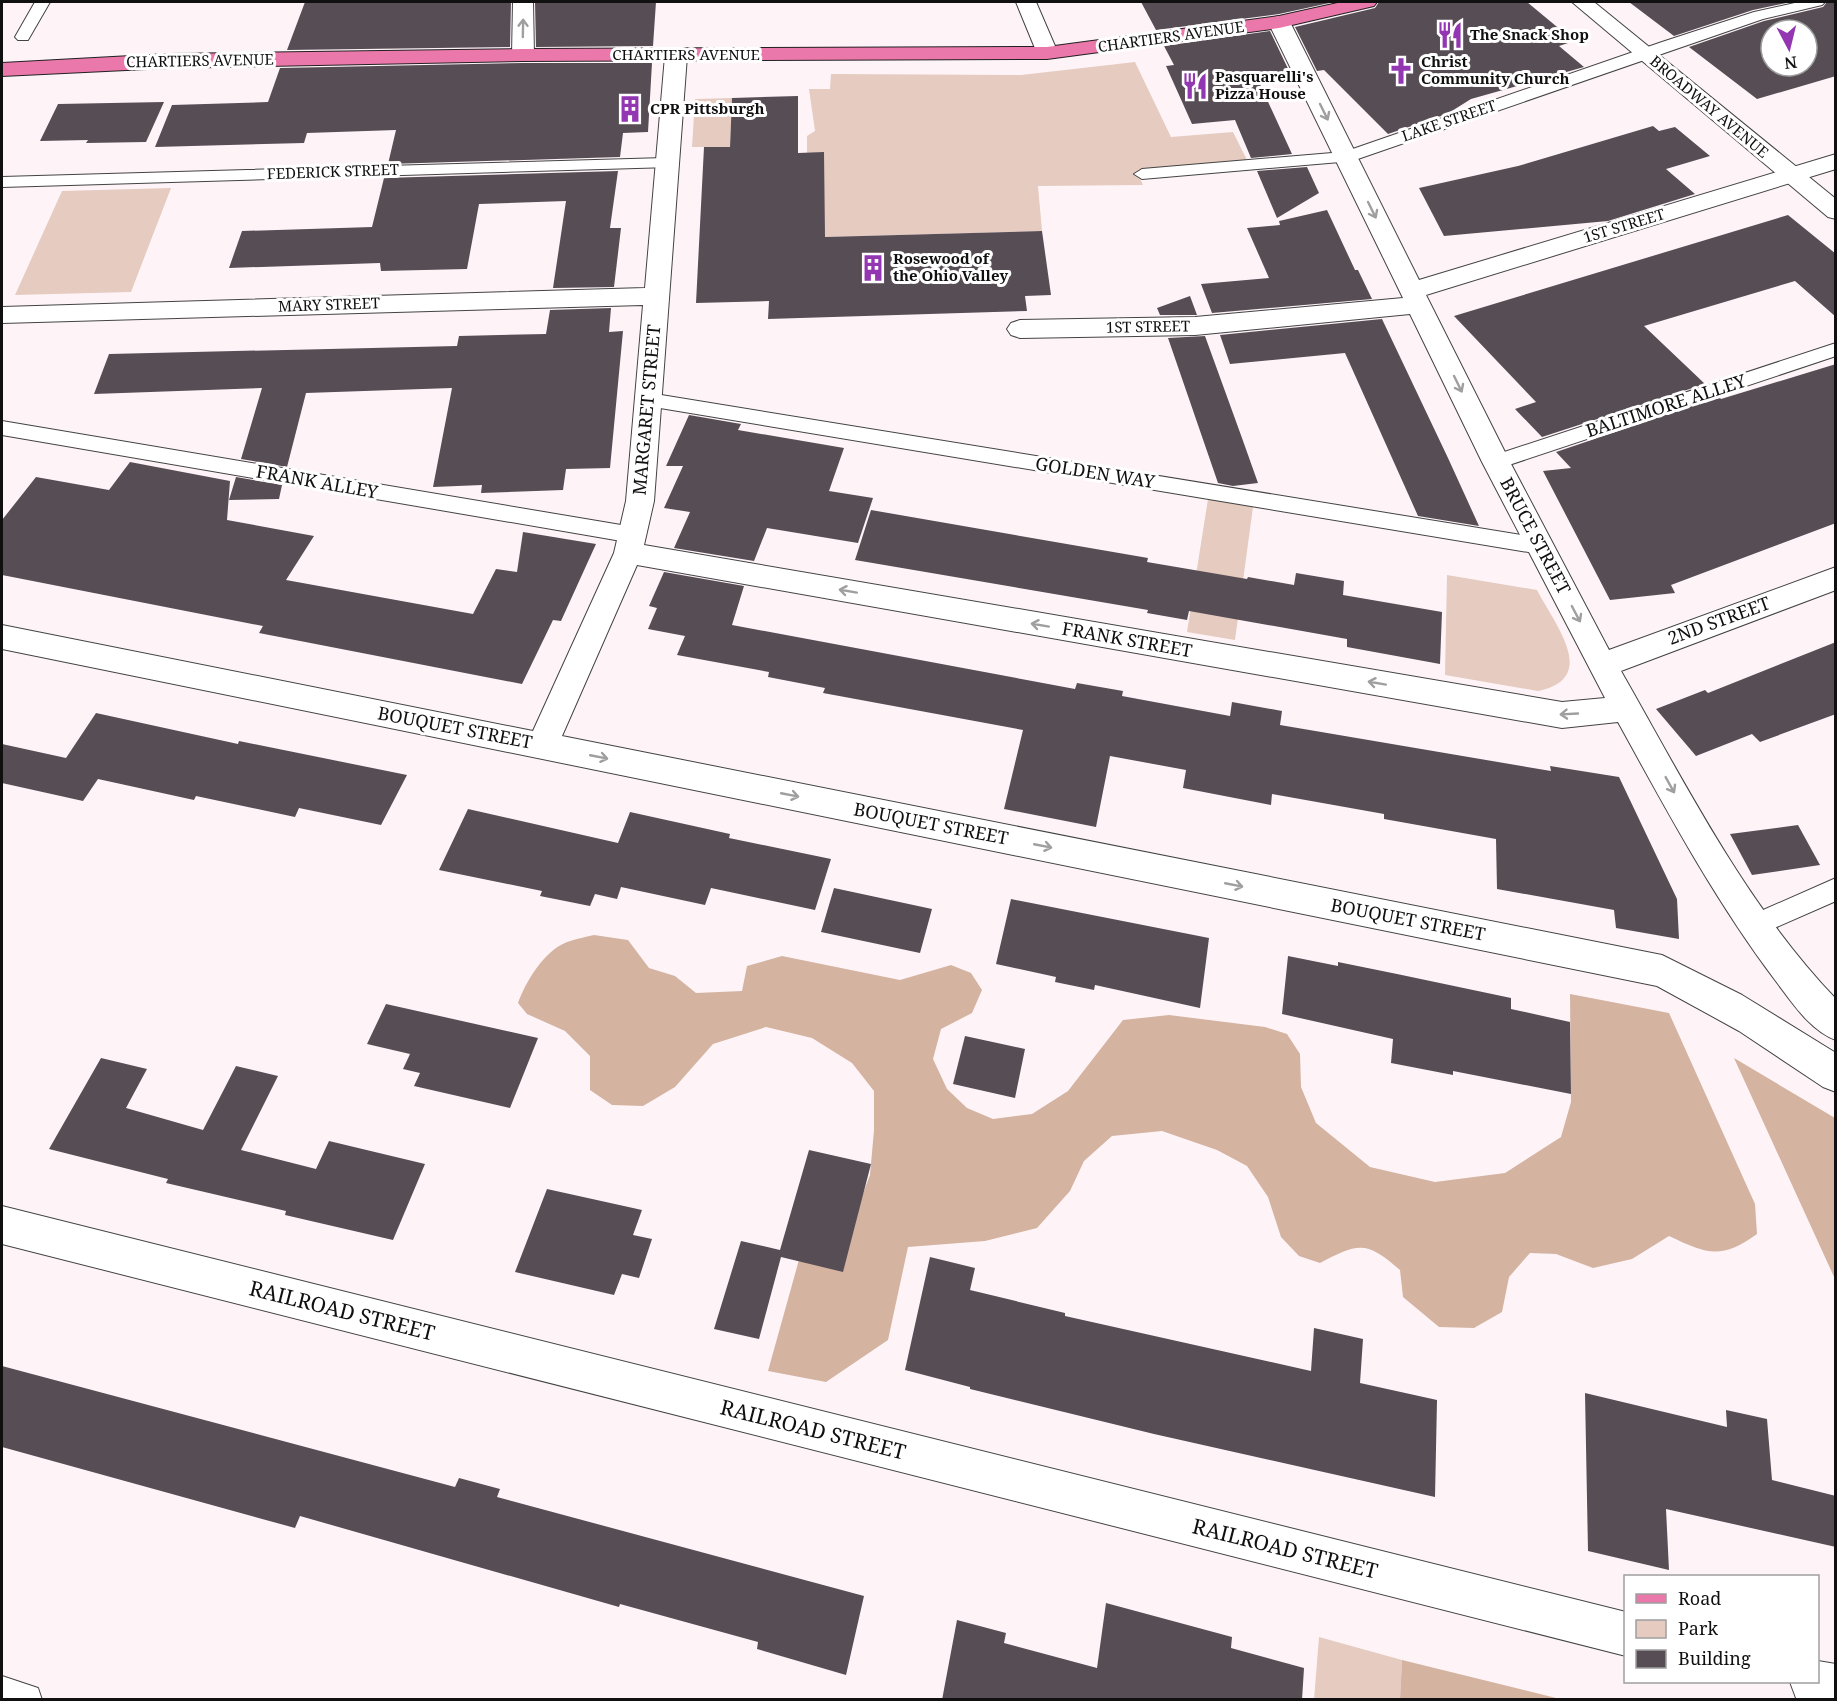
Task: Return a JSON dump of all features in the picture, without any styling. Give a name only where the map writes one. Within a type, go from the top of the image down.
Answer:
[{"type":"main road","name":"CHARTIERS AVENUE","points":[[2,70],[168,61],[523,55],[1047,53],[1279,22],[1367,2]]},
{"type":"street","points":[[523,2],[523,55]]},
{"type":"street","points":[[1026,2],[1047,53]]},
{"type":"street","name":"BROADWAY AVENUE","points":[[1582,2],[1836,212]]},
{"type":"street","name":"BRUCE STREET","points":[[1279,22],[1496,462],[1602,665],[1724,879],[1754,926],[1801,987],[1836,1024]]},
{"type":"street","name":"MARGARET STREET","points":[[542,746],[630,544],[640,501],[665,163],[676,56]]},
{"type":"street","name":"1ST STREET","points":[[1020,329],[1194,326],[1415,298],[1836,161]]},
{"type":"street","name":"MARY STREET","points":[[2,315],[656,296]]},
{"type":"street","name":"FRANK STREET","points":[[630,544],[1562,715],[1628,709]]},
{"type":"street","name":"2ND STREET","points":[[1602,665],[1836,578]]},
{"type":"street","name":"BOUQUET STREET","points":[[2,637],[1662,971],[1706,992],[1805,1052],[1836,1075]]},
{"type":"street","name":"RAILROAD STREET","points":[[2,1225],[1624,1634]]},
{"type":"street","points":[[1816,1683],[1836,1688]]},
{"type":"lane","points":[[23,37],[42,2]]},
{"type":"lane","name":"LAKE STREET","points":[[1142,174],[1346,157],[1643,53],[1759,15],[1817,2]]},
{"type":"lane","name":"FEDERICK STREET","points":[[2,182],[665,163]]},
{"type":"lane","name":"BALTIMORE ALLEY","points":[[1496,462],[1836,349]]},
{"type":"lane","name":"GOLDEN WAY","points":[[649,400],[1540,546]]},
{"type":"lane","name":"FRANK ALLEY","points":[[2,428],[630,544]]},
{"type":"lane","points":[[1754,926],[1836,890]]},
{"type":"lane","points":[[2,1692],[26,1700]]},
{"type":"green space","points":[[1135,62],[1171,137],[1233,132],[1249,164],[1138,174],[1143,185],[1038,186],[1042,231],[825,237],[807,153],[807,136],[815,131],[809,89],[830,89],[831,74],[1021,75]]},
{"type":"green space","points":[[732,98],[730,147],[692,147],[695,99]]},
{"type":"green space","points":[[171,188],[131,292],[15,295],[62,191]]},
{"type":"green space","points":[[1208,499],[1253,507],[1235,640],[1187,632]]},
{"type":"green space","points":[[1447,575],[1537,590],[1568,649],[1570,663],[1567,675],[1556,684],[1538,691],[1445,675]]},
{"type":"green space","points":[[1319,1637],[1402,1660],[1400,1699],[1314,1700]]},
{"type":"shaded area","points":[[594,935],[628,940],[649,968],[675,976],[696,993],[742,991],[747,966],[782,956],[900,980],[951,965],[971,973],[982,990],[972,1013],[941,1029],[933,1059],[947,1089],[967,1108],[993,1119],[1032,1114],[1068,1091],[1123,1020],[1169,1015],[1265,1027],[1287,1034],[1300,1054],[1301,1087],[1316,1123],[1370,1167],[1435,1182],[1505,1173],[1561,1137],[1571,1102],[1570,994],[1669,1013],[1755,1204],[1757,1234],[1733,1248],[1714,1252],[1694,1247],[1669,1236],[1632,1259],[1593,1268],[1556,1254],[1530,1253],[1509,1277],[1502,1312],[1474,1328],[1439,1327],[1403,1297],[1400,1270],[1379,1254],[1362,1248],[1354,1248],[1320,1263],[1299,1256],[1281,1237],[1268,1197],[1247,1166],[1217,1150],[1162,1131],[1112,1136],[1084,1161],[1070,1191],[1037,1228],[985,1241],[908,1247],[888,1340],[826,1382],[768,1371],[802,1249],[856,1212],[870,1175],[874,1130],[874,1091],[852,1063],[812,1038],[766,1027],[713,1044],[675,1087],[643,1106],[612,1105],[590,1090],[590,1056],[565,1031],[527,1014],[518,1003],[531,976],[543,959],[567,942]]},
{"type":"shaded area","points":[[1734,1058],[1835,1118],[1835,1279]]},
{"type":"shaded area","points":[[1402,1660],[1560,1699],[1400,1699]]},
{"type":"building","points":[[305,2],[511,2],[510,47],[287,50]]},
{"type":"building","points":[[535,2],[656,2],[653,46],[536,47]]},
{"type":"building","points":[[1141,2],[1334,2],[1279,14],[1156,30]]},
{"type":"building","points":[[1379,2],[1527,2],[1574,41],[1559,46],[1584,67],[1471,99],[1447,114],[1388,134],[1324,70],[1317,71],[1295,27],[1375,8]]},
{"type":"building","points":[[1629,2],[1791,2],[1753,10],[1674,36]]},
{"type":"building","points":[[1827,2],[1836,2],[1836,76],[1757,99],[1689,47],[1759,23],[1759,78],[1819,78],[1819,18],[1777,18],[1823,7]]},
{"type":"building","points":[[1270,31],[1291,75],[1258,80],[1292,154],[1251,158],[1235,120],[1192,124],[1166,66],[1174,65],[1164,46]]},
{"type":"building","points":[[652,63],[648,132],[623,133],[620,157],[388,164],[396,130],[307,133],[304,143],[155,147],[172,105],[268,102],[280,68]]},
{"type":"building","name":"Rosewood of the Ohio Valley","points":[[798,96],[798,153],[824,152],[825,237],[1042,231],[1051,295],[1025,296],[1027,311],[768,319],[769,301],[696,303],[704,147],[730,147],[732,98]]},
{"type":"building","points":[[164,102],[146,142],[40,141],[58,104]]},
{"type":"building","points":[[1653,126],[1659,131],[1675,127],[1710,156],[1666,169],[1695,194],[1608,221],[1444,236],[1419,188],[1518,166]]},
{"type":"building","points":[[1307,167],[1319,193],[1277,218],[1257,171]]},
{"type":"building","points":[[618,171],[610,228],[621,228],[614,287],[553,288],[566,201],[479,204],[467,269],[381,271],[380,263],[229,268],[242,231],[372,227],[384,178]]},
{"type":"building","points":[[1327,210],[1355,270],[1358,270],[1372,299],[1212,313],[1201,284],[1269,278],[1247,228],[1280,225],[1279,221]]},
{"type":"building","points":[[1788,215],[1836,254],[1836,317],[1795,281],[1644,326],[1705,384],[1542,437],[1515,409],[1536,402],[1454,316]]},
{"type":"building","points":[[1190,296],[1197,315],[1160,315],[1157,308]]},
{"type":"building","points":[[611,308],[609,332],[623,331],[610,468],[566,469],[563,490],[481,493],[482,485],[433,487],[452,388],[306,393],[287,467],[241,459],[262,388],[94,394],[109,354],[457,346],[459,336],[546,334],[550,310]]},
{"type":"building","points":[[1382,319],[1479,526],[1418,516],[1345,353],[1230,364],[1220,335]]},
{"type":"building","points":[[1205,336],[1258,483],[1233,486],[1218,483],[1168,338]]},
{"type":"building","points":[[1836,364],[1836,523],[1671,585],[1675,593],[1610,600],[1543,471],[1571,468],[1556,452],[1719,397],[1721,399]]},
{"type":"building","points":[[689,415],[741,424],[738,430],[844,448],[829,491],[873,498],[858,543],[767,528],[754,561],[674,548],[690,512],[664,508],[683,466],[666,466]]},
{"type":"building","points":[[130,462],[230,481],[227,520],[314,536],[286,580],[473,614],[496,569],[517,572],[523,532],[596,544],[561,621],[553,620],[522,684],[259,633],[263,626],[2,575],[2,520],[36,477],[109,490]]},
{"type":"building","points":[[236,477],[282,485],[279,499],[229,500]]},
{"type":"building","points":[[871,510],[1148,558],[1147,562],[1247,579],[1248,577],[1294,585],[1296,573],[1344,581],[1343,595],[1442,612],[1440,664],[1347,647],[1347,639],[1189,611],[1187,620],[1147,613],[1148,610],[855,560]]},
{"type":"building","points":[[664,572],[744,586],[732,625],[1075,689],[1077,683],[1123,691],[1122,696],[1230,716],[1232,702],[1282,711],[1280,725],[1551,771],[1550,766],[1619,777],[1677,899],[1679,939],[1616,928],[1614,910],[1497,889],[1496,839],[1384,819],[1384,814],[1272,794],[1271,805],[1183,788],[1186,770],[1110,756],[1096,827],[1004,809],[1023,730],[823,693],[825,688],[768,677],[769,672],[677,655],[685,636],[648,629],[657,608],[649,606]]},
{"type":"building","points":[[1836,642],[1836,714],[1760,742],[1752,734],[1696,756],[1656,709],[1705,690],[1708,693]]},
{"type":"building","points":[[96,713],[238,744],[239,741],[407,775],[381,825],[299,808],[295,817],[196,796],[194,800],[98,779],[83,801],[2,783],[2,744],[66,758]]},
{"type":"building","points":[[468,809],[618,843],[630,812],[730,834],[729,838],[831,859],[815,910],[711,888],[705,905],[621,887],[617,899],[595,894],[590,906],[540,896],[542,891],[439,870]]},
{"type":"building","points":[[1798,825],[1820,865],[1752,875],[1730,834]]},
{"type":"building","points":[[834,888],[932,909],[920,953],[821,932]]},
{"type":"building","points":[[1011,899],[1209,938],[1200,1008],[1095,985],[1094,990],[1055,982],[1056,977],[996,964]]},
{"type":"building","points":[[1288,956],[1338,966],[1338,962],[1511,998],[1511,1009],[1570,1022],[1571,1094],[1453,1071],[1453,1075],[1391,1063],[1393,1039],[1282,1014]]},
{"type":"building","points":[[386,1004],[538,1038],[510,1108],[414,1086],[420,1073],[403,1069],[410,1054],[367,1044]]},
{"type":"building","points":[[965,1036],[1025,1049],[1015,1098],[953,1084]]},
{"type":"building","points":[[101,1058],[147,1069],[126,1108],[203,1130],[236,1066],[278,1076],[241,1150],[316,1169],[329,1141],[425,1164],[393,1240],[285,1215],[286,1211],[166,1183],[168,1179],[49,1149]]},
{"type":"building","points":[[809,1150],[871,1164],[843,1272],[781,1257],[759,1339],[714,1329],[741,1241],[780,1250]]},
{"type":"building","points":[[547,1189],[642,1210],[633,1235],[652,1239],[639,1278],[622,1274],[614,1295],[515,1272]]},
{"type":"building","points":[[930,1257],[975,1268],[970,1290],[1065,1313],[1065,1316],[1311,1371],[1314,1328],[1363,1339],[1360,1383],[1437,1400],[1435,1497],[1154,1434],[970,1389],[970,1387],[905,1370]]},
{"type":"building","points":[[2,1366],[455,1487],[459,1478],[500,1489],[497,1497],[864,1596],[846,1675],[757,1649],[758,1642],[620,1604],[619,1607],[300,1516],[295,1528],[2,1447]]},
{"type":"building","points":[[1585,1393],[1727,1427],[1726,1410],[1767,1419],[1772,1480],[1836,1496],[1836,1547],[1666,1509],[1669,1570],[1588,1551]]},
{"type":"building","points":[[1106,1603],[1232,1637],[1231,1648],[1304,1668],[1302,1700],[942,1700],[957,1620],[1006,1633],[1004,1643],[1097,1668]]},
{"type":"place","name":"The Snack Shop","points":[[1450,35]]},
{"type":"place","name":"Christ Community Church","points":[[1401,71]]},
{"type":"place","name":"Pasquarelli's Pizza House","points":[[1195,86]]},
{"type":"place","name":"CPR Pittsburgh","points":[[630,109]]},
{"type":"place","name":"Rosewood of the Ohio Valley","points":[[873,268]]}]
